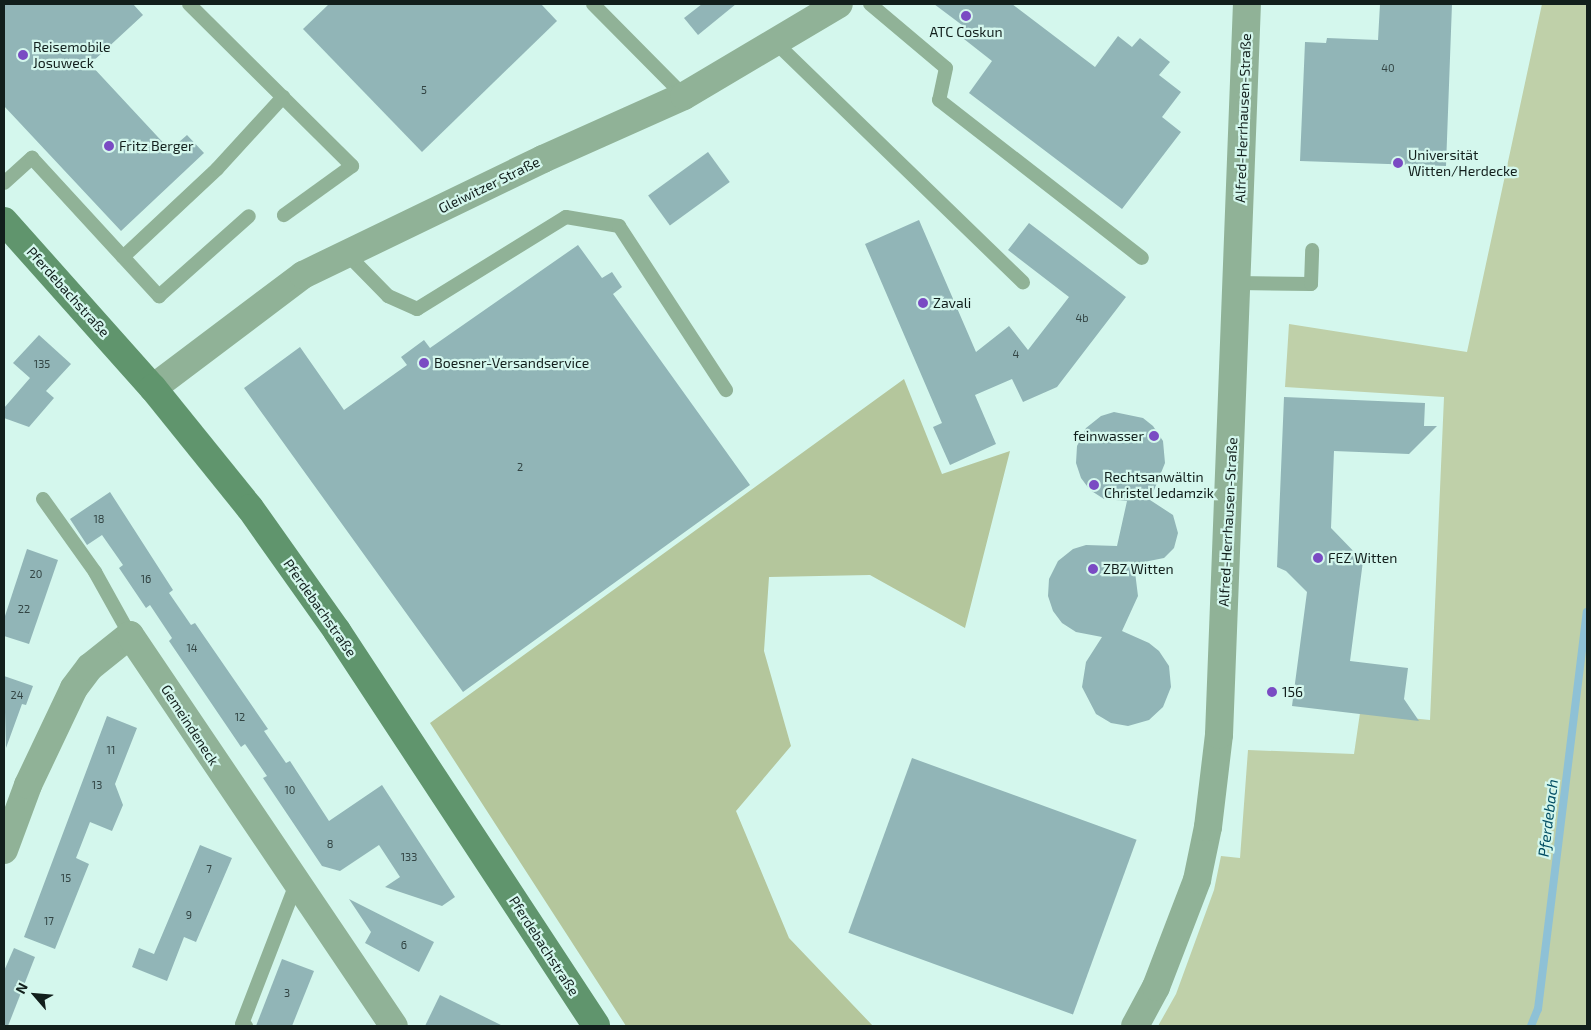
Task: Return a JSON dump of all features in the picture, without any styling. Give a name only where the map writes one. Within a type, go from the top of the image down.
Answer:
[{"type":"main road","name":"Pferdebachstraße","points":[[4,221],[153,388],[250,508],[337,631],[596,1026]]},
{"type":"street","name":"Gleiwitzer Straße","points":[[153,388],[303,276],[543,159],[684,96],[839,4]]},
{"type":"street","name":"Alfred-Herrhausen-Straße","points":[[1135,1026],[1156,987],[1197,880],[1208,827],[1220,728],[1247,4]]},
{"type":"street","points":[[4,850],[28,785],[74,688],[90,667],[130,635]]},
{"type":"street","name":"Gemeindeneck","points":[[130,635],[296,884],[394,1026]]},
{"type":"lane","points":[[189,4],[352,166],[284,215]]},
{"type":"lane","points":[[594,4],[684,96]]},
{"type":"lane","points":[[870,4],[946,68],[939,100],[1142,258]]},
{"type":"lane","points":[[776,43],[1023,282]]},
{"type":"lane","points":[[123,257],[217,169],[283,97]]},
{"type":"lane","points":[[4,183],[32,158],[159,296],[248,216]]},
{"type":"lane","points":[[347,254],[388,296],[417,309],[566,217],[618,226],[726,390]]},
{"type":"lane","points":[[1237,283],[1311,284],[1312,250]]},
{"type":"lane","points":[[43,499],[95,572],[130,635]]},
{"type":"lane","points":[[246,1026],[242,1024],[296,884]]},
{"type":"green space","points":[[1542,4],[1587,4],[1587,1026],[1158,1026],[1176,994],[1214,890],[1221,856],[1240,858],[1248,750],[1354,754],[1360,713],[1430,720],[1444,397],[1285,387],[1289,324],[1467,352]]},
{"type":"green space","points":[[904,379],[942,474],[1010,451],[965,628],[870,575],[769,577],[764,651],[791,746],[736,811],[789,938],[873,1026],[626,1026],[430,723]]},
{"type":"building","points":[[4,4],[133,4],[143,15],[90,64],[170,150],[187,135],[204,153],[121,231],[4,106]]},
{"type":"building","points":[[329,4],[541,4],[557,21],[422,152],[303,29]]},
{"type":"building","points":[[702,4],[736,4],[698,35],[684,18]]},
{"type":"building","points":[[934,4],[1012,4],[1095,67],[1118,36],[1132,47],[1140,38],[1170,62],[1159,75],[1181,92],[1162,117],[1181,132],[1122,209],[969,93],[992,61],[964,39],[970,31]]},
{"type":"building","points":[[1380,4],[1452,4],[1446,166],[1300,161],[1305,42],[1326,43],[1327,38],[1378,40]]},
{"type":"building","points":[[708,152],[730,182],[670,225],[648,195]]},
{"type":"building","points":[[919,220],[976,352],[1009,326],[1028,350],[1069,297],[1008,250],[1029,223],[1126,297],[1057,387],[1023,402],[1012,379],[975,395],[996,444],[950,465],[933,427],[942,423],[865,244]]},
{"type":"building","points":[[578,245],[602,278],[612,272],[622,287],[613,294],[750,485],[463,692],[244,388],[300,347],[344,410],[407,365],[401,357],[424,340],[430,348]]},
{"type":"building","points":[[39,335],[71,364],[46,391],[54,398],[29,427],[4,418],[4,408],[30,378],[13,363]]},
{"type":"building","name":"FEZ Witten","points":[[1284,397],[1425,403],[1424,426],[1437,426],[1409,454],[1334,451],[1331,528],[1363,561],[1350,661],[1408,668],[1404,699],[1419,721],[1292,706],[1307,592],[1286,571],[1277,567]]},
{"type":"building","name":"ZBZ Witten","points":[[1114,412],[1143,418],[1153,426],[1163,441],[1165,463],[1150,500],[1173,515],[1178,533],[1174,548],[1164,558],[1134,564],[1138,596],[1122,631],[1149,643],[1159,651],[1169,666],[1171,687],[1163,707],[1149,720],[1128,726],[1111,723],[1096,714],[1082,687],[1086,662],[1102,637],[1076,632],[1062,623],[1053,611],[1048,596],[1049,579],[1058,561],[1073,549],[1086,545],[1117,546],[1127,501],[1104,499],[1090,490],[1081,478],[1076,463],[1077,446],[1086,428],[1101,416]]},
{"type":"building","points":[[110,492],[173,590],[169,593],[191,625],[195,623],[268,729],[264,731],[286,763],[290,761],[329,821],[382,785],[455,897],[442,906],[385,887],[400,877],[379,845],[340,871],[322,866],[263,778],[267,776],[245,744],[241,747],[169,641],[172,638],[150,605],[146,608],[119,568],[123,565],[102,535],[87,545],[70,519]]},
{"type":"building","points":[[27,549],[58,560],[29,644],[4,636],[4,619]]},
{"type":"building","points":[[4,676],[33,686],[26,705],[22,704],[6,748]]},
{"type":"building","points":[[107,716],[137,728],[115,784],[123,805],[112,831],[90,822],[76,858],[89,864],[55,949],[24,937]]},
{"type":"building","points":[[912,758],[1137,840],[1073,1015],[848,933]]},
{"type":"building","points":[[200,845],[232,858],[196,942],[184,937],[167,981],[132,967],[139,948],[154,954]]},
{"type":"building","points":[[349,899],[434,942],[419,972],[365,943],[371,932]]},
{"type":"building","points":[[14,948],[35,957],[8,1026],[4,1026],[4,971]]},
{"type":"building","points":[[282,959],[314,971],[292,1026],[256,1026]]},
{"type":"building","points":[[440,995],[503,1026],[425,1026]]},
{"type":"waterway","name":"Pferdebach","points":[[1531,1026],[1538,1009],[1587,612]]},
{"type":"place","name":"ATC Coskun","points":[[966,16]]},
{"type":"place","name":"Reisemobile Josuweck","points":[[23,55]]},
{"type":"place","name":"Fritz Berger","points":[[109,146]]},
{"type":"place","name":"Universität Witten/Herdecke","points":[[1398,163]]},
{"type":"place","name":"Zavali","points":[[923,303]]},
{"type":"place","name":"Boesner-Versandservice","points":[[424,363]]},
{"type":"place","name":"feinwasser","points":[[1154,436]]},
{"type":"place","name":"Rechtsanwältin Christel Jedamzik","points":[[1094,485]]},
{"type":"place","name":"FEZ Witten","points":[[1318,558]]},
{"type":"place","name":"ZBZ Witten","points":[[1093,569]]},
{"type":"place","name":"156","points":[[1272,692]]}]
